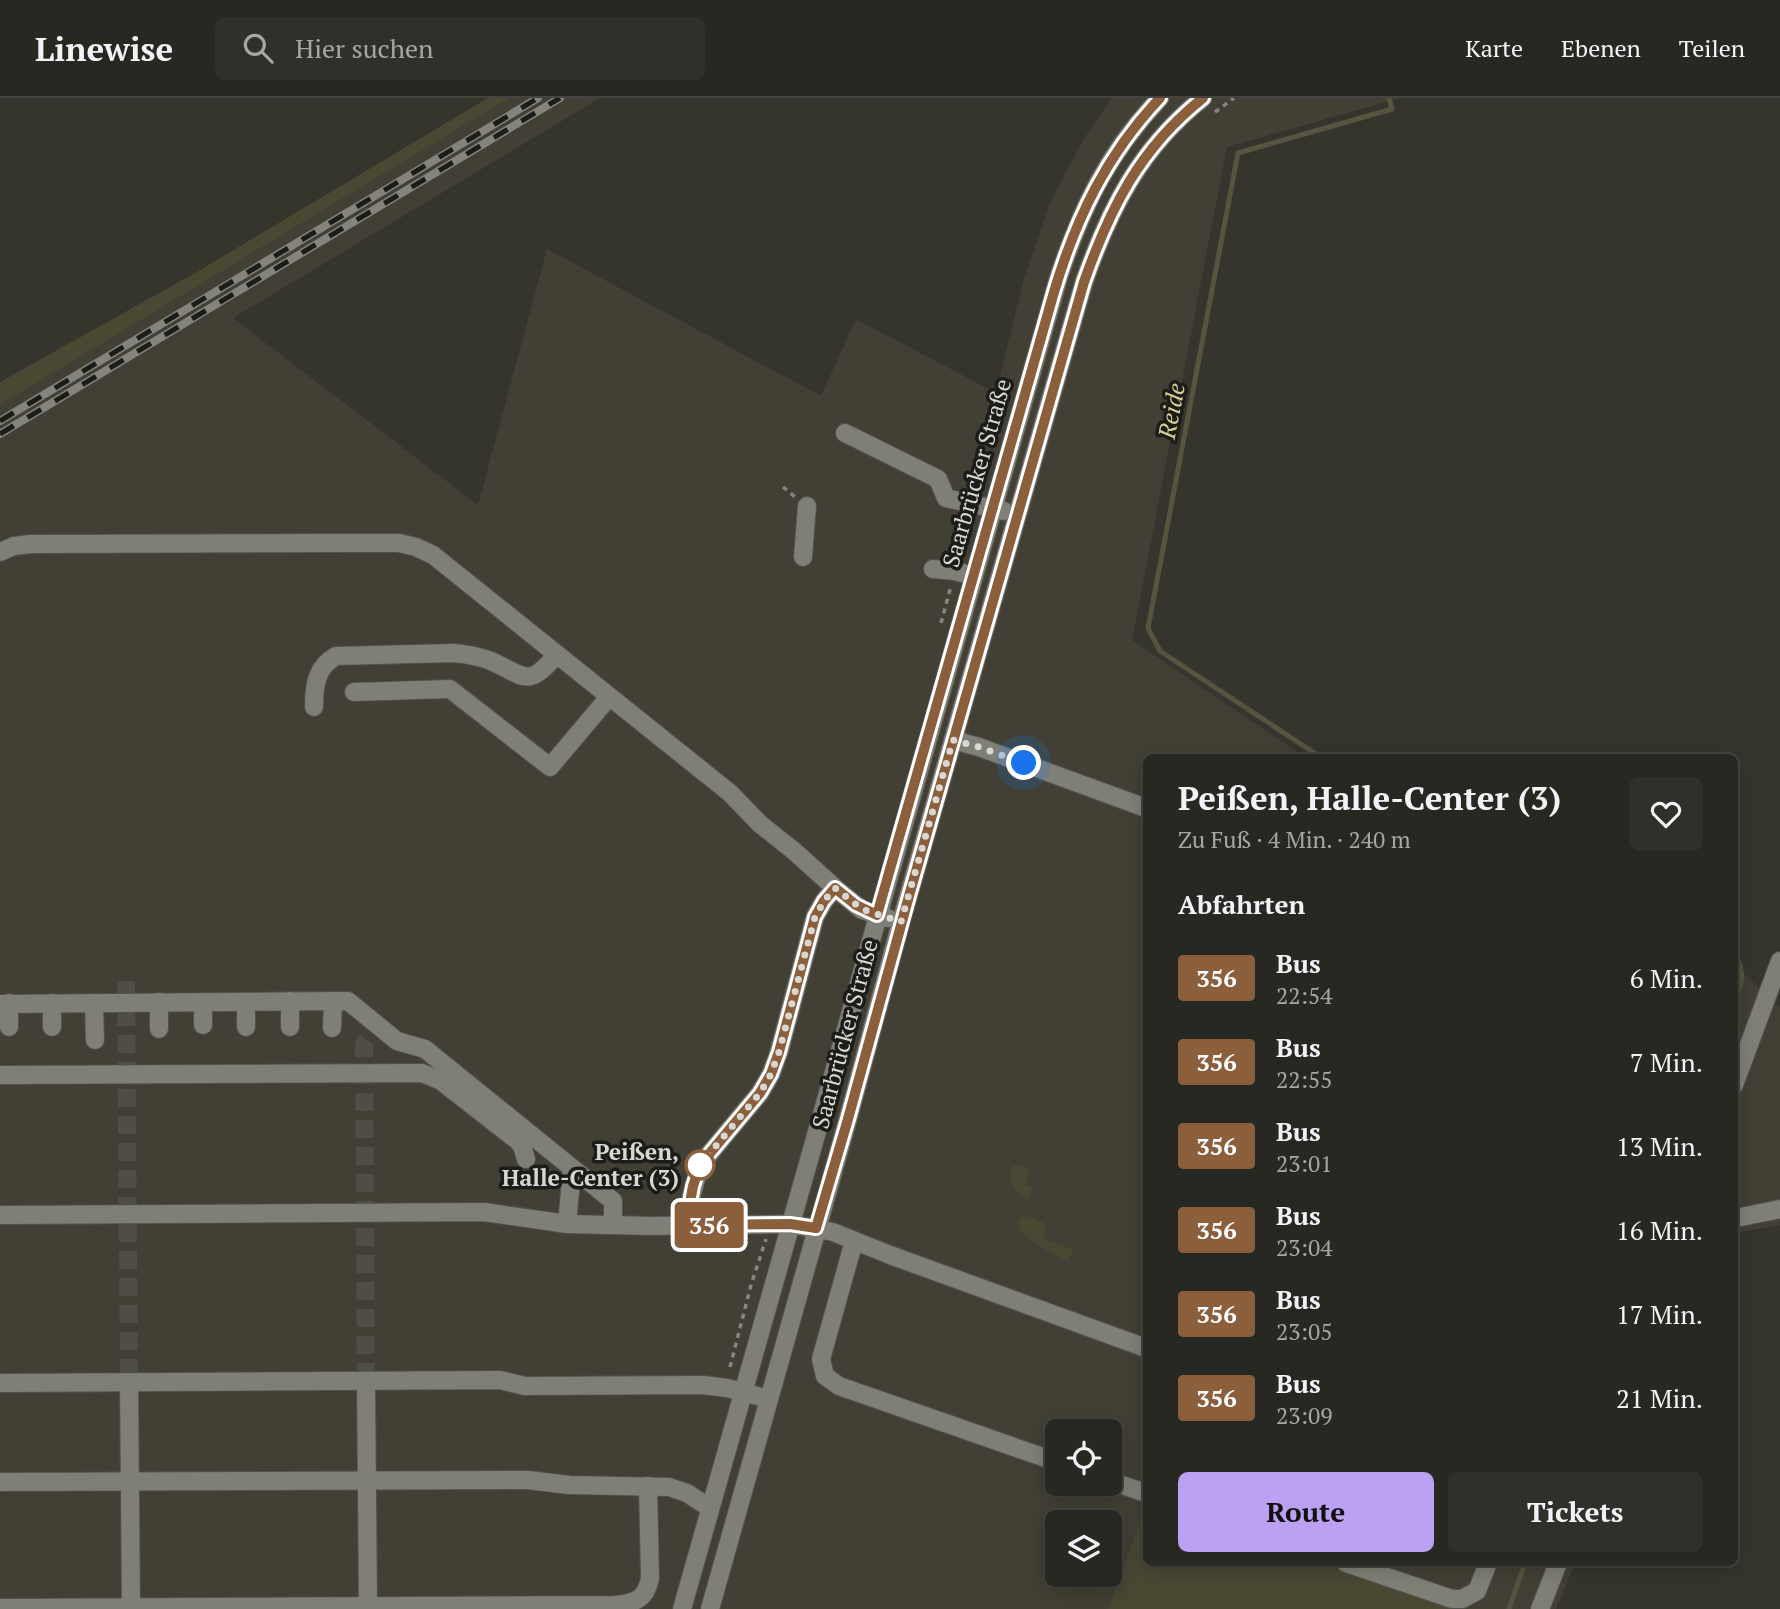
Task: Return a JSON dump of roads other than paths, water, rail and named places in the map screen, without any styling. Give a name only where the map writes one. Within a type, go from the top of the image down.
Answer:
[{"type":"street","name":"Saarbrücker Straße","points":[[682,1609],[1052,297],[1081,216],[1111,159],[1160,98]]},
{"type":"street","name":"Saarbrücker Straße","points":[[710,1609],[901,922],[1084,282],[1117,200],[1152,148],[1203,98]]},
{"type":"street","points":[[845,433],[938,480],[942,505],[993,508],[1018,515]]},
{"type":"street","points":[[803,557],[807,506]]},
{"type":"street","points":[[0,552],[14,546],[31,544],[399,543],[416,547],[433,555],[497,602],[556,655],[730,793],[760,824],[856,905],[901,922]]},
{"type":"street","points":[[933,569],[974,576]]},
{"type":"street","points":[[470,606],[497,602]]},
{"type":"street","points":[[314,707],[314,688],[318,672],[336,656],[468,654],[525,676],[545,669],[556,655]]},
{"type":"street","points":[[354,692],[450,689],[550,767],[609,696]]},
{"type":"street","points":[[953,740],[1143,807]]},
{"type":"street","points":[[692,1225],[691,1197],[700,1165],[760,1093],[771,1074],[815,917],[835,888]]},
{"type":"street","points":[[1738,1074],[1780,961]]},
{"type":"street","points":[[290,1001],[290,1027]]},
{"type":"street","points":[[332,1028],[333,1001]]},
{"type":"street","points":[[9,1027],[5,1003],[348,1001],[397,1041],[425,1049],[446,1076],[489,1110],[522,1146],[526,1159]]},
{"type":"street","points":[[159,1002],[159,1029]]},
{"type":"street","points":[[203,1002],[203,1025]]},
{"type":"street","points":[[246,1002],[246,1027]]},
{"type":"street","points":[[52,1003],[52,1027]]},
{"type":"street","points":[[94,1003],[95,1040]]},
{"type":"street","points":[[396,1073],[397,1041]]},
{"type":"street","points":[[0,1075],[422,1073],[446,1076]]},
{"type":"street","points":[[489,1110],[528,1130],[613,1201],[613,1225]]},
{"type":"street","points":[[568,1224],[572,1169]]},
{"type":"street","points":[[1741,1217],[1780,1209]]},
{"type":"street","points":[[0,1214],[484,1212],[568,1224],[790,1224],[833,1232],[1143,1347]]},
{"type":"street","points":[[854,1241],[821,1359],[825,1376],[839,1386],[1045,1458]]},
{"type":"street","points":[[0,1382],[500,1380],[525,1386],[703,1385],[769,1399]]},
{"type":"street","points":[[366,1381],[368,1607]]},
{"type":"street","points":[[129,1382],[131,1608]]},
{"type":"street","points":[[0,1482],[528,1479],[569,1485],[677,1489],[710,1508]]},
{"type":"street","points":[[1122,1485],[1143,1492]]},
{"type":"street","points":[[0,1608],[615,1605],[634,1602],[646,1592],[650,1578],[652,1486]]},
{"type":"street","points":[[1355,1566],[1462,1600],[1477,1591],[1487,1566]]},
{"type":"street","points":[[1540,1609],[1557,1566]]},
{"type":"waterway","name":"Reide","points":[[1316,754],[1160,651],[1148,628],[1238,153],[1392,109],[1389,98]]},
{"type":"waterway","name":"Reide","points":[[1738,962],[1742,978],[1738,992]]},
{"type":"waterway","name":"Reide","points":[[1509,1609],[1524,1566]]},
{"type":"tunnel","points":[[126,981],[129,1382]]},
{"type":"tunnel","points":[[366,1381],[364,1044],[389,1013]]},
{"type":"railway","points":[[0,421],[538,98]]},
{"type":"railway","points":[[0,434],[560,98]]},
{"type":"place","name":"Peißen, Halle-Center (3)","points":[[700,1165]]}]
